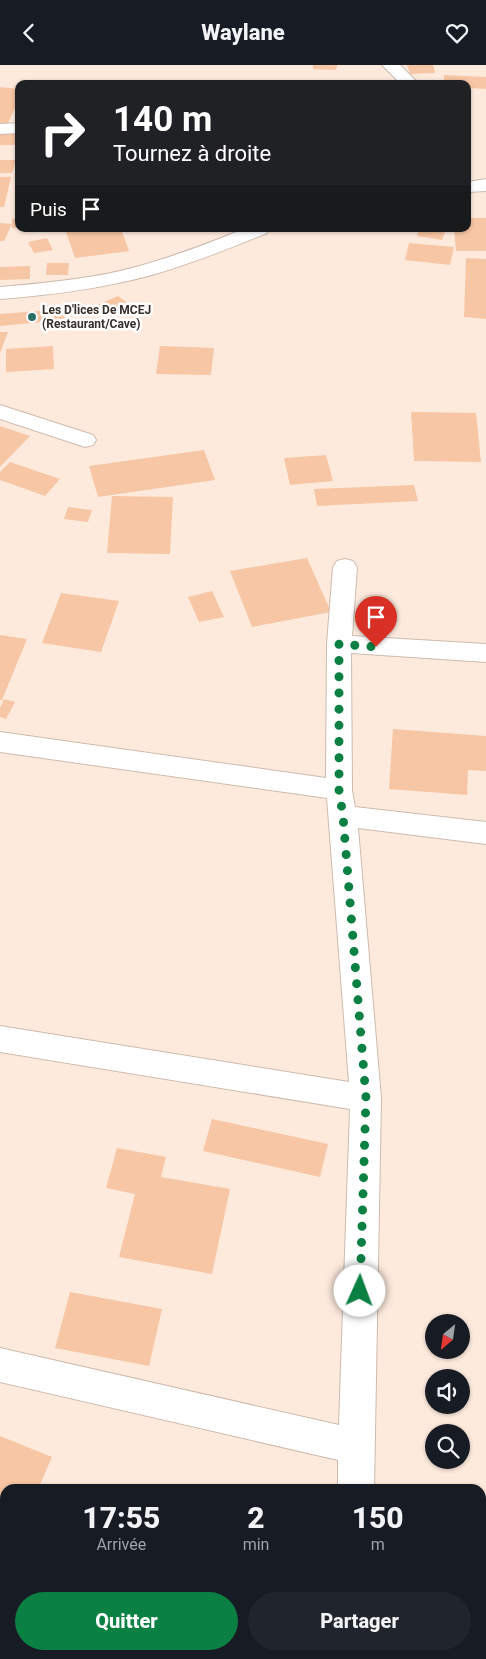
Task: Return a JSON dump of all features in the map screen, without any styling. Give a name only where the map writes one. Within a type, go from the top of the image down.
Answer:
[{"type":"street","points":[[390,65],[407,80]]},
{"type":"street","points":[[0,129],[15,129]]},
{"type":"street","points":[[471,187],[486,185]]},
{"type":"street","points":[[0,293],[35,290],[139,272],[186,258],[252,232]]},
{"type":"street","points":[[0,412],[85,440]]},
{"type":"street","points":[[346,567],[339,644],[341,803],[366,1098],[356,1484]]},
{"type":"street","points":[[339,644],[486,653]]},
{"type":"street","points":[[0,742],[341,803],[486,833]]},
{"type":"street","points":[[0,1039],[366,1098]]},
{"type":"street","points":[[0,1365],[356,1446]]},
{"type":"building","points":[[313,65],[337,65],[336,70],[313,69]]},
{"type":"building","points":[[407,65],[433,65],[435,73],[410,74]]},
{"type":"building","points":[[444,75],[486,77],[486,89],[471,88],[471,80],[444,80]]},
{"type":"building","points":[[0,87],[15,89],[15,108],[7,125],[0,124]]},
{"type":"building","points":[[0,134],[15,134],[15,145],[0,145]]},
{"type":"building","points":[[0,160],[15,160],[12,173],[0,173]]},
{"type":"building","points":[[0,177],[11,177],[4,207],[0,207]]},
{"type":"building","points":[[471,218],[486,218],[486,251],[456,251],[454,232],[471,232]]},
{"type":"building","points":[[12,219],[15,219],[15,228],[12,228]]},
{"type":"building","points":[[0,223],[12,224],[4,241],[0,241]]},
{"type":"building","points":[[66,232],[122,232],[129,251],[75,258]]},
{"type":"building","points":[[418,232],[445,232],[442,240],[417,236]]},
{"type":"building","points":[[47,238],[53,250],[34,253],[28,242]]},
{"type":"building","points":[[409,243],[454,247],[450,265],[405,260]]},
{"type":"building","points":[[466,258],[486,259],[486,319],[464,317]]},
{"type":"building","points":[[47,263],[69,263],[68,275],[46,275]]},
{"type":"building","points":[[30,266],[30,279],[0,280],[0,267]]},
{"type":"building","points":[[118,296],[129,304],[108,314],[97,305]]},
{"type":"building","name":"Les D'lices De MCEJ (Restaurant/Cave)","points":[[66,309],[64,320],[0,326],[0,314]]},
{"type":"building","points":[[0,332],[8,332],[0,353]]},
{"type":"building","points":[[53,346],[54,369],[6,372],[6,349]]},
{"type":"building","points":[[160,346],[214,348],[211,375],[156,374]]},
{"type":"building","points":[[411,412],[476,413],[481,462],[414,461]]},
{"type":"building","points":[[0,426],[30,436],[0,467]]},
{"type":"building","points":[[204,450],[215,480],[98,497],[89,466]]},
{"type":"building","points":[[326,455],[333,481],[290,485],[284,458]]},
{"type":"building","points":[[10,462],[60,479],[45,496],[0,480],[0,472]]},
{"type":"building","points":[[414,485],[418,501],[317,506],[314,489]]},
{"type":"building","points":[[112,496],[173,497],[170,554],[107,553]]},
{"type":"building","points":[[68,507],[92,510],[88,522],[64,519]]},
{"type":"building","points":[[307,558],[331,612],[252,627],[230,571]]},
{"type":"building","points":[[212,591],[224,617],[199,622],[188,597]]},
{"type":"building","points":[[61,593],[119,601],[101,652],[42,643]]},
{"type":"building","points":[[0,635],[27,639],[2,700],[0,700]]},
{"type":"building","points":[[4,699],[15,702],[6,719],[0,717],[0,708]]},
{"type":"building","points":[[393,729],[486,736],[486,771],[468,770],[467,795],[389,789]]},
{"type":"building","points":[[212,1119],[328,1144],[320,1177],[203,1151]]},
{"type":"building","points":[[117,1148],[166,1157],[161,1177],[230,1189],[212,1274],[119,1257],[135,1194],[106,1188]]},
{"type":"building","points":[[70,1292],[162,1309],[149,1366],[55,1348]]},
{"type":"building","points":[[0,1436],[52,1457],[40,1484],[0,1484]]},
{"type":"place","name":"Les D'lices De MCEJ (Restaurant/Cave)","points":[[32,317]]},
{"type":"route","points":[[360,1291],[366,1098],[343,816],[339,790],[339,644],[376,647]]}]
